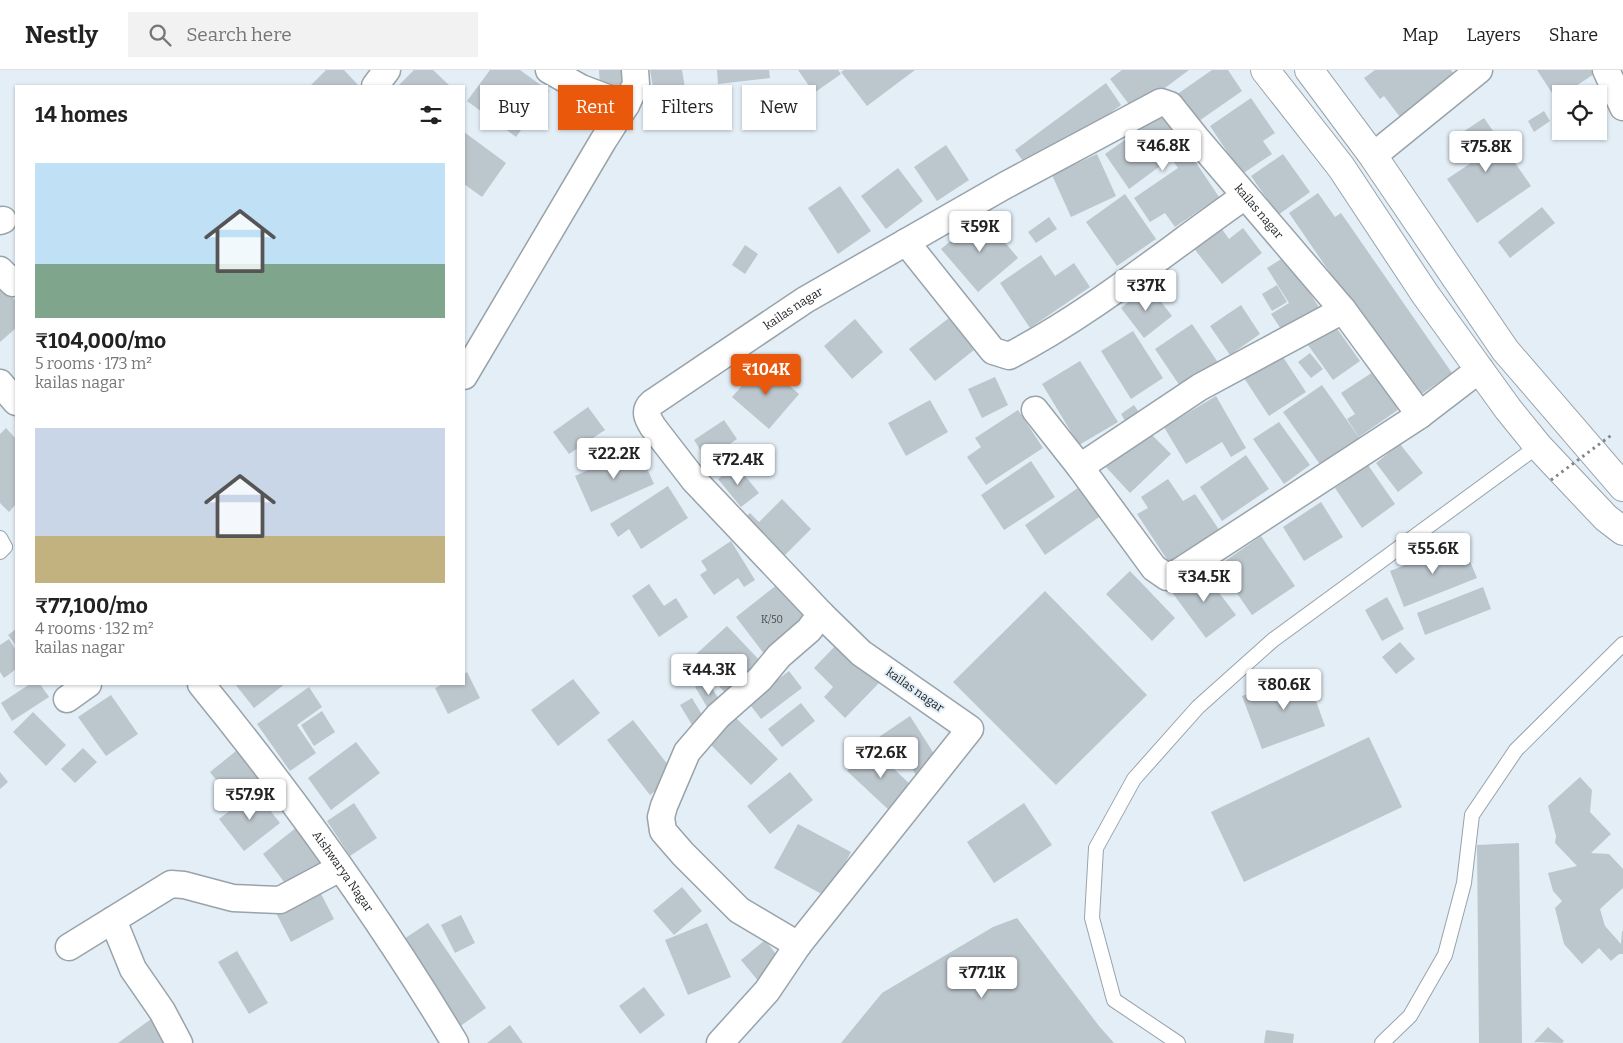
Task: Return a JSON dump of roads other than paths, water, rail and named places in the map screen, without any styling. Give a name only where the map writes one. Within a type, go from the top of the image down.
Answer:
[{"type":"main road","points":[[1266,70],[1341,167],[1425,294],[1508,409],[1538,446],[1606,518],[1623,531]]},
{"type":"main road","points":[[1309,70],[1373,156],[1505,350],[1623,487]]},
{"type":"main road","points":[[1538,446],[1568,424]]},
{"type":"street","points":[[376,85],[387,70]]},
{"type":"street","points":[[549,70],[576,85]]},
{"type":"street","points":[[633,90],[636,84],[635,70]]},
{"type":"street","points":[[1373,156],[1479,70]]},
{"type":"street","points":[[1606,70],[1623,107]]},
{"type":"street","name":"kailas nagar","points":[[720,1043],[767,991],[798,946],[970,729],[861,653],[821,614],[694,480],[648,418],[647,409],[659,398],[805,300],[1004,186],[1161,102],[1170,105],[1343,310],[1420,415]]},
{"type":"street","points":[[465,374],[610,130]]},
{"type":"street","points":[[906,242],[993,351],[1009,356],[1037,342],[1128,282],[1209,220],[1245,196]]},
{"type":"street","points":[[0,270],[13,283],[15,282]]},
{"type":"street","points":[[1080,467],[1200,388],[1343,310]]},
{"type":"street","points":[[1034,410],[1080,467],[1154,568],[1167,577],[1178,572],[1420,415],[1480,369]]},
{"type":"street","points":[[0,383],[15,401]]},
{"type":"street","points":[[798,946],[739,910],[683,854],[664,831],[661,817],[687,752],[718,716],[760,679],[779,656],[809,630],[821,614]]},
{"type":"street","points":[[67,699],[87,685]]},
{"type":"street","name":"Aishwarya Nagar","points":[[202,685],[235,726],[340,868],[418,982],[455,1043]]},
{"type":"street","points":[[69,947],[171,884],[184,885],[232,898],[280,900],[340,868]]},
{"type":"street","points":[[113,920],[133,969],[162,1011],[179,1043]]},
{"type":"lane","points":[[1178,1043],[1114,1000],[1092,918],[1096,848],[1134,779],[1198,707],[1273,640],[1538,446]]},
{"type":"lane","points":[[0,538],[5,547],[0,552]]},
{"type":"lane","points":[[1382,1043],[1410,1016],[1445,955],[1464,883],[1472,815],[1516,750],[1623,644]]}]
